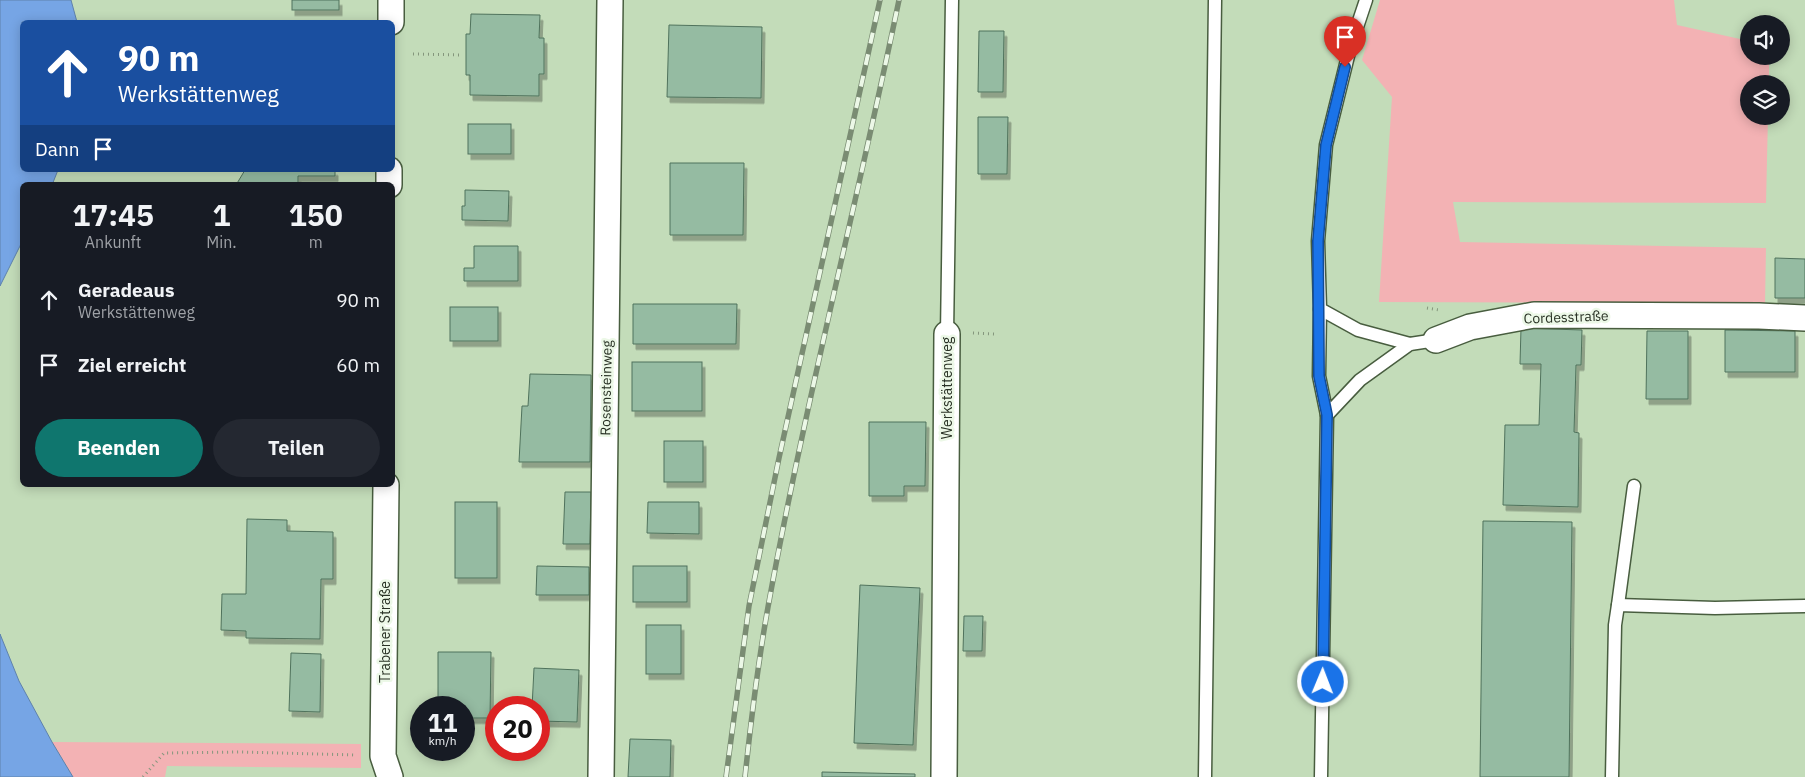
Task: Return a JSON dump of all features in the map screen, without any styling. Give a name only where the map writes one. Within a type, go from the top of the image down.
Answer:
[{"type":"street","points":[[391,0],[391,20]]},
{"type":"street","name":"Rosensteinweg","points":[[601,777],[610,0]]},
{"type":"street","name":"Cordesstraße","points":[[1436,340],[1470,327],[1534,315],[1805,318]]},
{"type":"street","name":"Werkstättenweg","points":[[944,777],[956,334]]},
{"type":"street","name":"Trabener Straße","points":[[386,487],[384,756],[390,777]]},
{"type":"lane","name":"Werkstättenweg","points":[[952,0],[956,334]]},
{"type":"lane","points":[[1205,777],[1215,0]]},
{"type":"lane","points":[[1321,777],[1327,415],[1319,376],[1318,241],[1326,145],[1350,48],[1366,0]]},
{"type":"lane","points":[[1320,309],[1358,330],[1410,344]]},
{"type":"lane","name":"Cordesstraße","points":[[1327,415],[1360,380],[1410,344],[1436,340]]},
{"type":"lane","points":[[1612,777],[1615,625],[1634,486]]},
{"type":"lane","points":[[1618,605],[1715,608],[1805,606]]},
{"type":"path","points":[[413,54],[463,55]]},
{"type":"path","points":[[956,334],[995,334]]},
{"type":"path","points":[[143,777],[164,753],[239,752],[366,755]]},
{"type":"shaded area","points":[[1380,0],[1674,0],[1677,25],[1740,39],[1740,65],[1769,65],[1769,75],[1740,75],[1740,125],[1768,125],[1766,203],[1453,202],[1460,242],[1766,248],[1765,303],[1379,302],[1392,97],[1362,60]]},
{"type":"shaded area","points":[[52,742],[361,744],[361,768],[167,766],[165,777],[73,777]]},
{"type":"water","points":[[0,0],[71,0],[76,20],[20,20],[20,172],[57,172],[53,182],[20,182],[20,246],[0,286]]},
{"type":"water","points":[[0,634],[19,681],[73,777],[0,777]]},
{"type":"building","points":[[292,0],[339,0],[339,10],[292,10]]},
{"type":"building","points":[[471,14],[540,15],[539,38],[544,38],[544,74],[539,74],[539,96],[470,95],[470,75],[466,75],[466,34],[470,34]]},
{"type":"building","points":[[669,25],[762,27],[761,98],[667,97]]},
{"type":"building","points":[[979,31],[1004,31],[1003,92],[978,92]]},
{"type":"building","points":[[978,117],[1008,117],[1007,174],[978,174]]},
{"type":"building","points":[[468,124],[511,124],[511,154],[468,154]]},
{"type":"building","points":[[670,163],[744,163],[743,235],[670,235]]},
{"type":"building","points":[[244,172],[335,172],[335,176],[298,176],[298,182],[238,182]]},
{"type":"building","points":[[465,190],[509,191],[508,221],[462,220],[462,206],[465,206]]},
{"type":"building","points":[[474,246],[518,246],[518,281],[464,281],[464,268],[474,268]]},
{"type":"building","points":[[1775,258],[1805,259],[1805,298],[1775,298]]},
{"type":"building","points":[[633,304],[737,304],[736,344],[633,344]]},
{"type":"building","points":[[450,307],[498,307],[498,341],[450,341]]},
{"type":"building","points":[[1521,328],[1582,330],[1581,365],[1576,365],[1574,432],[1579,433],[1578,507],[1503,505],[1505,425],[1539,425],[1541,364],[1520,364]]},
{"type":"building","points":[[1725,330],[1795,331],[1795,372],[1725,372]]},
{"type":"building","points":[[1647,331],[1688,331],[1688,399],[1646,399]]},
{"type":"building","points":[[632,362],[702,362],[702,411],[632,411]]},
{"type":"building","points":[[530,374],[591,375],[590,462],[519,462],[522,406],[528,406]]},
{"type":"building","points":[[869,422],[926,422],[925,486],[904,486],[904,496],[869,496]]},
{"type":"building","points":[[664,441],[703,441],[703,482],[664,482]]},
{"type":"building","points":[[565,492],[591,492],[590,544],[563,544]]},
{"type":"building","points":[[455,502],[497,502],[497,578],[455,578]]},
{"type":"building","points":[[648,502],[699,502],[699,534],[647,533]]},
{"type":"building","points":[[247,519],[287,520],[287,531],[333,532],[333,579],[321,579],[320,639],[246,638],[246,631],[221,630],[222,594],[246,594]]},
{"type":"building","points":[[1483,521],[1572,522],[1569,777],[1480,777]]},
{"type":"building","points":[[537,566],[589,567],[589,595],[536,595]]},
{"type":"building","points":[[633,566],[687,566],[687,602],[633,602]]},
{"type":"building","points":[[860,585],[920,588],[913,745],[854,743]]},
{"type":"building","points":[[964,616],[983,616],[982,651],[963,651]]},
{"type":"building","points":[[646,625],[681,625],[681,674],[646,674]]},
{"type":"building","points":[[438,652],[491,652],[490,696],[485,696],[485,718],[475,718],[475,696],[438,696]]},
{"type":"building","points":[[291,653],[321,654],[320,712],[289,711]]},
{"type":"building","points":[[534,668],[579,670],[577,722],[550,721],[550,696],[533,696]]},
{"type":"building","points":[[630,739],[671,740],[670,777],[628,777]]},
{"type":"building","points":[[822,772],[915,774],[915,777],[822,777]]},
{"type":"railway","points":[[726,777],[749,606],[779,458],[880,0]]},
{"type":"railway","points":[[745,777],[761,649],[798,455],[899,0]]},
{"type":"route","points":[[1323,682],[1327,415],[1319,376],[1318,241],[1326,145],[1345,67]]}]
